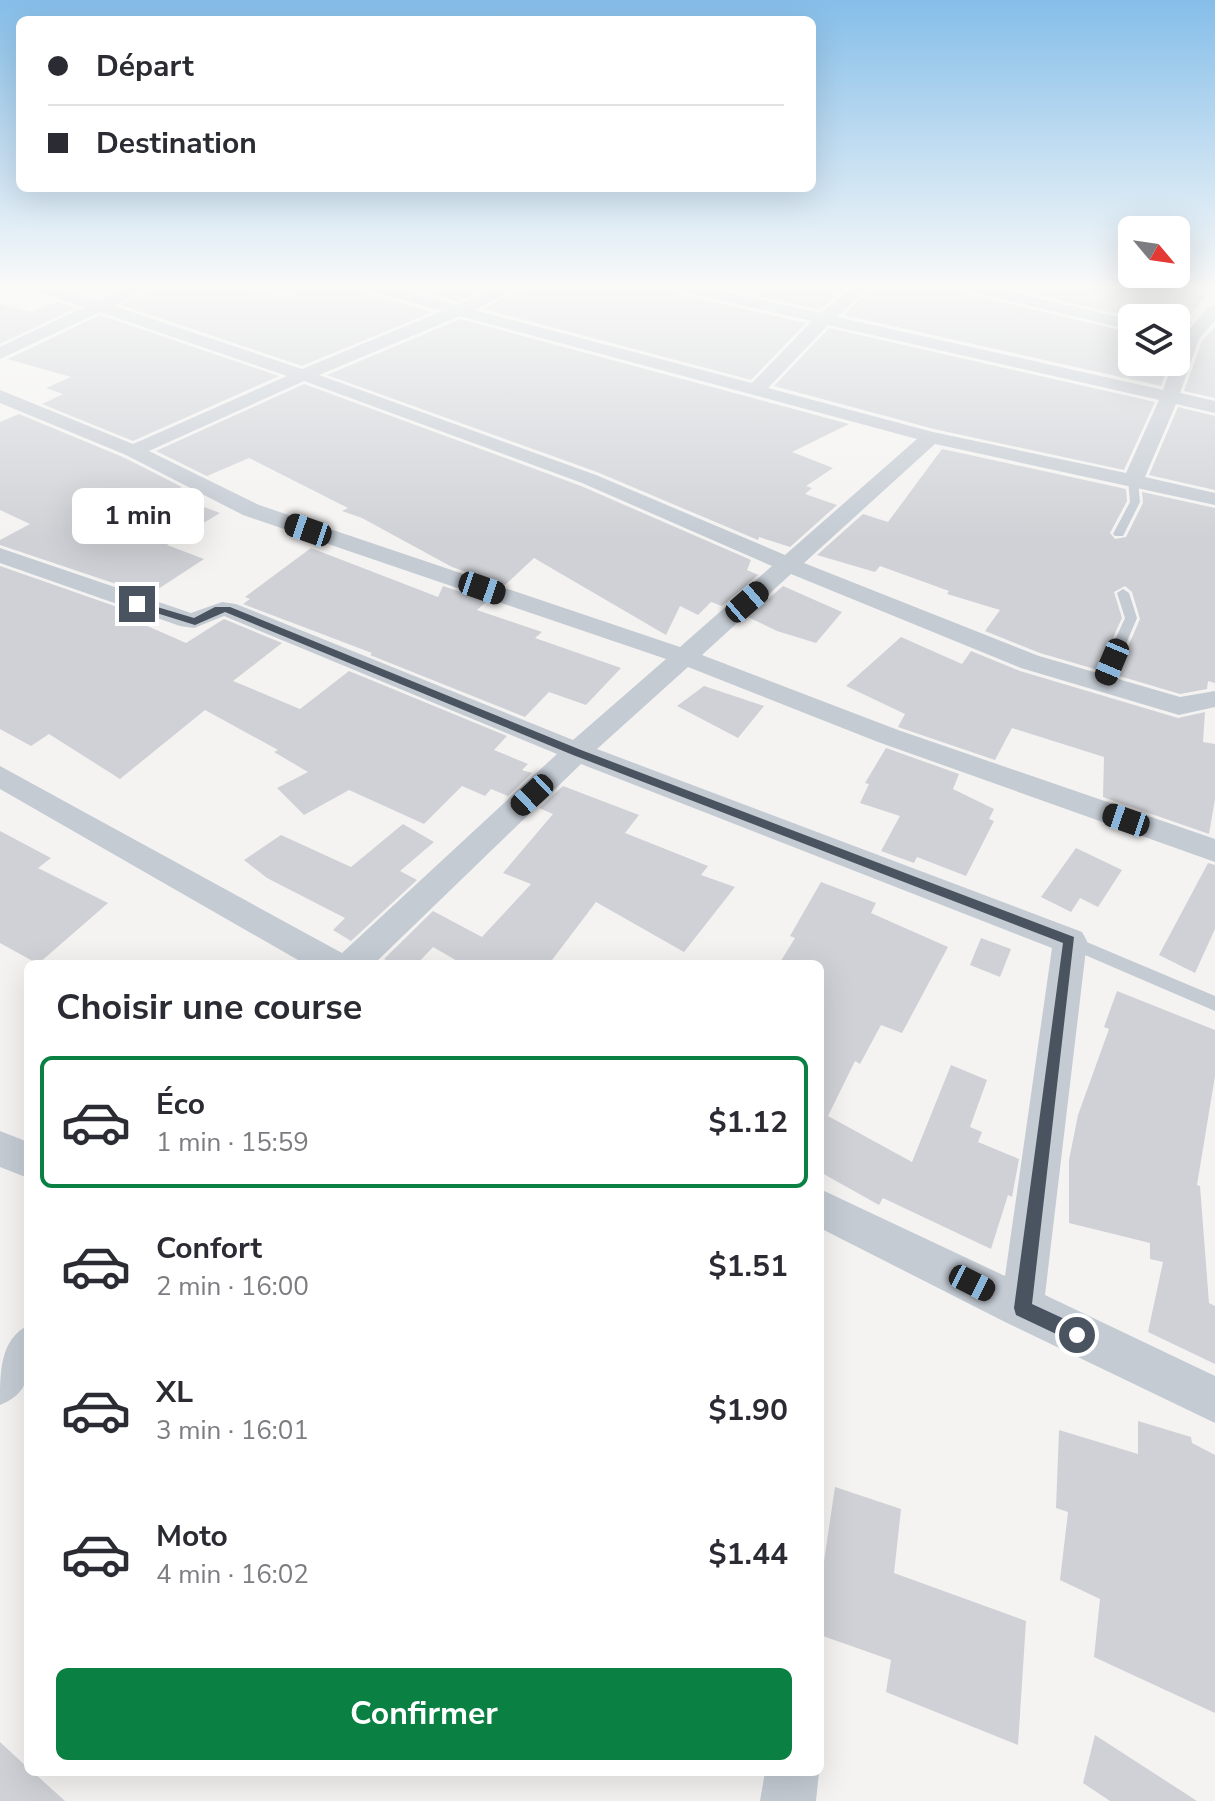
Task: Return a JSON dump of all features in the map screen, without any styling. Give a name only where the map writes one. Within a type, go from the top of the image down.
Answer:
[{"type":"street","points":[[294,372],[598,483],[1017,658],[1179,706],[1215,699]]},
{"type":"street","points":[[133,451],[310,372]]},
{"type":"street","points":[[689,372],[931,437],[1215,499]]},
{"type":"street","points":[[756,390],[773,372]]},
{"type":"street","points":[[1054,372],[1215,407]]},
{"type":"street","points":[[1133,480],[1169,398],[1174,376]]},
{"type":"street","points":[[0,396],[133,451],[251,510],[685,657],[888,736],[1215,851]]},
{"type":"street","points":[[356,960],[577,752],[931,437]]},
{"type":"street","points":[[0,555],[189,621],[199,621],[219,609],[227,609],[577,752],[1070,941],[1022,1308]]},
{"type":"street","points":[[4,784],[326,960]]},
{"type":"street","points":[[0,1149],[24,1158]]},
{"type":"street","points":[[824,1210],[1215,1400]]},
{"type":"street","points":[[0,1383],[24,1352]]},
{"type":"street","points":[[788,1801],[791,1776]]},
{"type":"lane","points":[[1119,534],[1135,502],[1133,480]]},
{"type":"lane","points":[[1102,684],[1131,618],[1123,593]]},
{"type":"lane","points":[[1070,941],[1215,1004]]},
{"type":"building","points":[[54,372],[267,372],[279,376],[133,441],[42,404],[63,394],[46,388],[71,377]]},
{"type":"building","points":[[334,372],[657,372],[849,424],[792,452],[833,468],[806,486],[812,488],[805,494],[837,505],[790,547],[759,537],[758,540],[597,472],[327,375]]},
{"type":"building","points":[[721,372],[759,372],[751,380]]},
{"type":"building","points":[[787,372],[1023,372],[1155,402],[1124,470],[934,429],[774,386]]},
{"type":"building","points":[[1099,372],[1118,372],[1118,376],[1165,376],[1161,386]]},
{"type":"building","points":[[1191,372],[1215,372],[1215,398],[1184,391]]},
{"type":"building","points":[[304,384],[581,486],[751,560],[747,570],[758,575],[722,606],[711,602],[698,615],[680,606],[666,635],[534,558],[505,585],[452,567],[362,518],[342,511],[348,508],[249,458],[207,476],[156,451]]},
{"type":"building","points":[[1178,407],[1215,416],[1215,490],[1149,475]]},
{"type":"building","points":[[19,414],[125,458],[182,487],[167,493],[220,513],[167,545],[204,559],[149,595],[0,545],[0,540],[30,524],[0,510],[0,422]]},
{"type":"building","points":[[942,449],[1126,489],[1127,501],[1110,533],[1115,539],[1126,537],[1143,503],[1142,492],[1215,508],[1215,683],[1208,681],[1207,689],[1180,694],[1116,675],[1140,619],[1132,592],[1125,586],[1114,592],[1122,618],[1098,670],[1040,653],[985,631],[1000,610],[947,594],[949,591],[880,566],[875,572],[817,555],[863,514],[888,522]]},
{"type":"building","points":[[311,548],[438,597],[443,586],[487,601],[477,610],[542,632],[535,638],[621,668],[586,705],[549,692],[525,717],[370,655],[372,653],[243,604],[250,599],[245,597]]},
{"type":"building","points":[[0,566],[126,610],[120,614],[186,643],[224,619],[282,643],[233,681],[300,709],[349,671],[507,736],[494,750],[528,764],[522,770],[532,773],[508,796],[491,789],[485,796],[462,786],[424,824],[349,790],[304,815],[277,788],[308,772],[274,752],[278,750],[205,710],[120,779],[49,734],[31,746],[0,729]]},
{"type":"building","points":[[783,586],[842,612],[816,643],[777,631],[748,617]]},
{"type":"building","points":[[901,637],[962,664],[971,651],[1020,671],[1178,718],[1205,712],[1203,742],[1215,744],[1215,799],[1209,834],[1103,797],[1104,757],[1012,728],[995,760],[898,727],[905,714],[846,686]]},
{"type":"building","points":[[704,686],[764,706],[738,738],[677,706]]},
{"type":"building","points":[[886,748],[959,774],[953,789],[994,809],[989,819],[994,821],[966,876],[917,857],[914,863],[881,851],[900,816],[860,803],[869,784],[865,783]]},
{"type":"building","points":[[563,786],[639,815],[625,833],[708,866],[701,875],[735,887],[684,952],[596,902],[552,960],[456,960],[433,947],[421,960],[384,959],[433,911],[482,937],[531,884],[503,873],[553,814],[539,808]]},
{"type":"building","points":[[403,824],[434,842],[400,871],[417,880],[351,941],[333,930],[345,918],[267,878],[244,860],[281,835],[351,867]]},
{"type":"building","points":[[0,831],[51,858],[38,868],[108,903],[43,960],[31,960],[0,943]]},
{"type":"building","points":[[1076,848],[1122,870],[1098,907],[1080,898],[1071,912],[1041,897]]},
{"type":"building","points":[[1208,863],[1215,865],[1215,929],[1195,973],[1159,955]]},
{"type":"building","points":[[821,882],[876,903],[871,913],[948,947],[902,1033],[881,1025],[860,1064],[855,1061],[828,1116],[912,1162],[951,1065],[987,1080],[970,1127],[982,1132],[978,1142],[1019,1159],[1012,1197],[1008,1195],[991,1249],[883,1198],[879,1205],[824,1174],[824,960],[781,960],[795,938],[790,936]]},
{"type":"building","points":[[981,938],[1011,949],[1000,977],[970,965]]},
{"type":"building","points":[[1117,991],[1215,1030],[1215,1076],[1197,1185],[1200,1186],[1209,1303],[1215,1306],[1215,1364],[1148,1332],[1163,1262],[1150,1259],[1150,1243],[1069,1223],[1069,1160],[1078,1115],[1109,1029],[1104,1027]]},
{"type":"building","points":[[1138,1421],[1191,1437],[1192,1443],[1215,1455],[1215,1713],[1094,1657],[1100,1599],[1060,1580],[1068,1512],[1056,1508],[1059,1430],[1138,1454]]},
{"type":"building","points":[[835,1487],[901,1509],[894,1573],[1026,1621],[1018,1745],[886,1692],[891,1660],[824,1636],[824,1561]]},
{"type":"building","points":[[1095,1735],[1197,1801],[1110,1801],[1083,1783]]},
{"type":"building","points":[[0,1742],[24,1764],[24,1776],[37,1776],[65,1801],[0,1801]]},
{"type":"route","points":[[137,604],[195,622],[219,609],[227,609],[577,752],[1070,941],[1022,1308],[1077,1335]]}]
